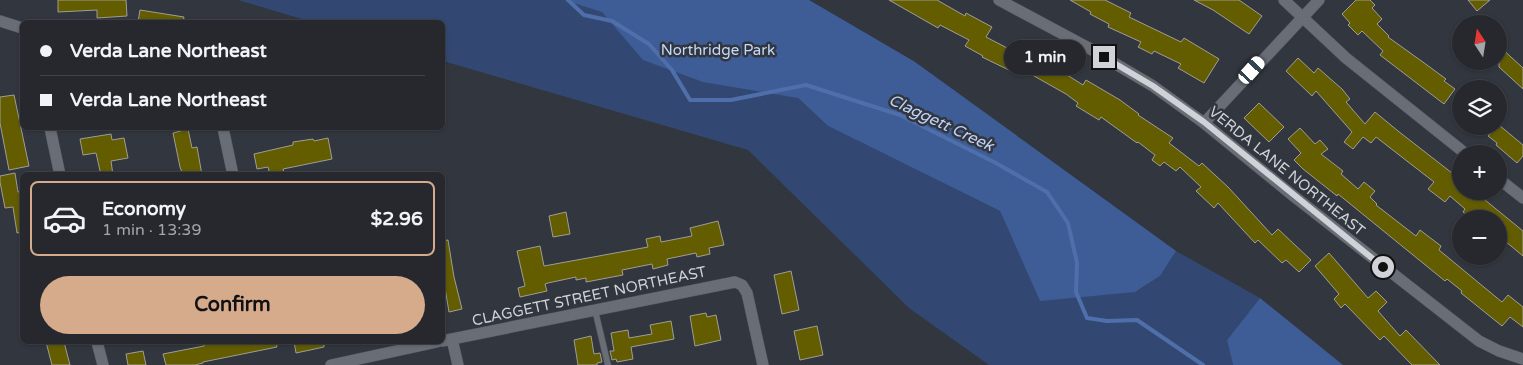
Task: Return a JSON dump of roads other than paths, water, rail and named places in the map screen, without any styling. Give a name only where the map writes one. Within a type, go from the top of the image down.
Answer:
[{"type":"street","name":"VERDA LANE NORTHEAST","points":[[999,0],[1121,66],[1153,86],[1204,122],[1291,194],[1479,341],[1499,351],[1523,359]]},
{"type":"street","points":[[1284,0],[1346,58],[1455,145]]},
{"type":"street","points":[[1204,122],[1319,0]]},
{"type":"street","points":[[0,21],[20,27]]},
{"type":"street","points":[[50,130],[59,172]]},
{"type":"street","points":[[223,130],[232,172]]},
{"type":"street","points":[[1507,185],[1523,198]]},
{"type":"street","name":"CLAGGETT STREET NORTHEAST","points":[[447,340],[735,282],[742,285],[750,301],[763,365]]},
{"type":"street","points":[[447,340],[458,365]]},
{"type":"street","points":[[98,344],[103,365]]},
{"type":"street","points":[[332,365],[428,344]]},
{"type":"lane","points":[[595,310],[608,365]]},
{"type":"waterway","name":"Claggett Creek","points":[[568,0],[584,15],[612,21],[649,44],[672,70],[690,100],[731,100],[806,85],[900,115],[994,162],[1047,192],[1068,223],[1077,263],[1076,292],[1087,318],[1107,321],[1137,320],[1203,365]]},
{"type":"park label","name":"Northridge Park","points":[[718,50]]}]
